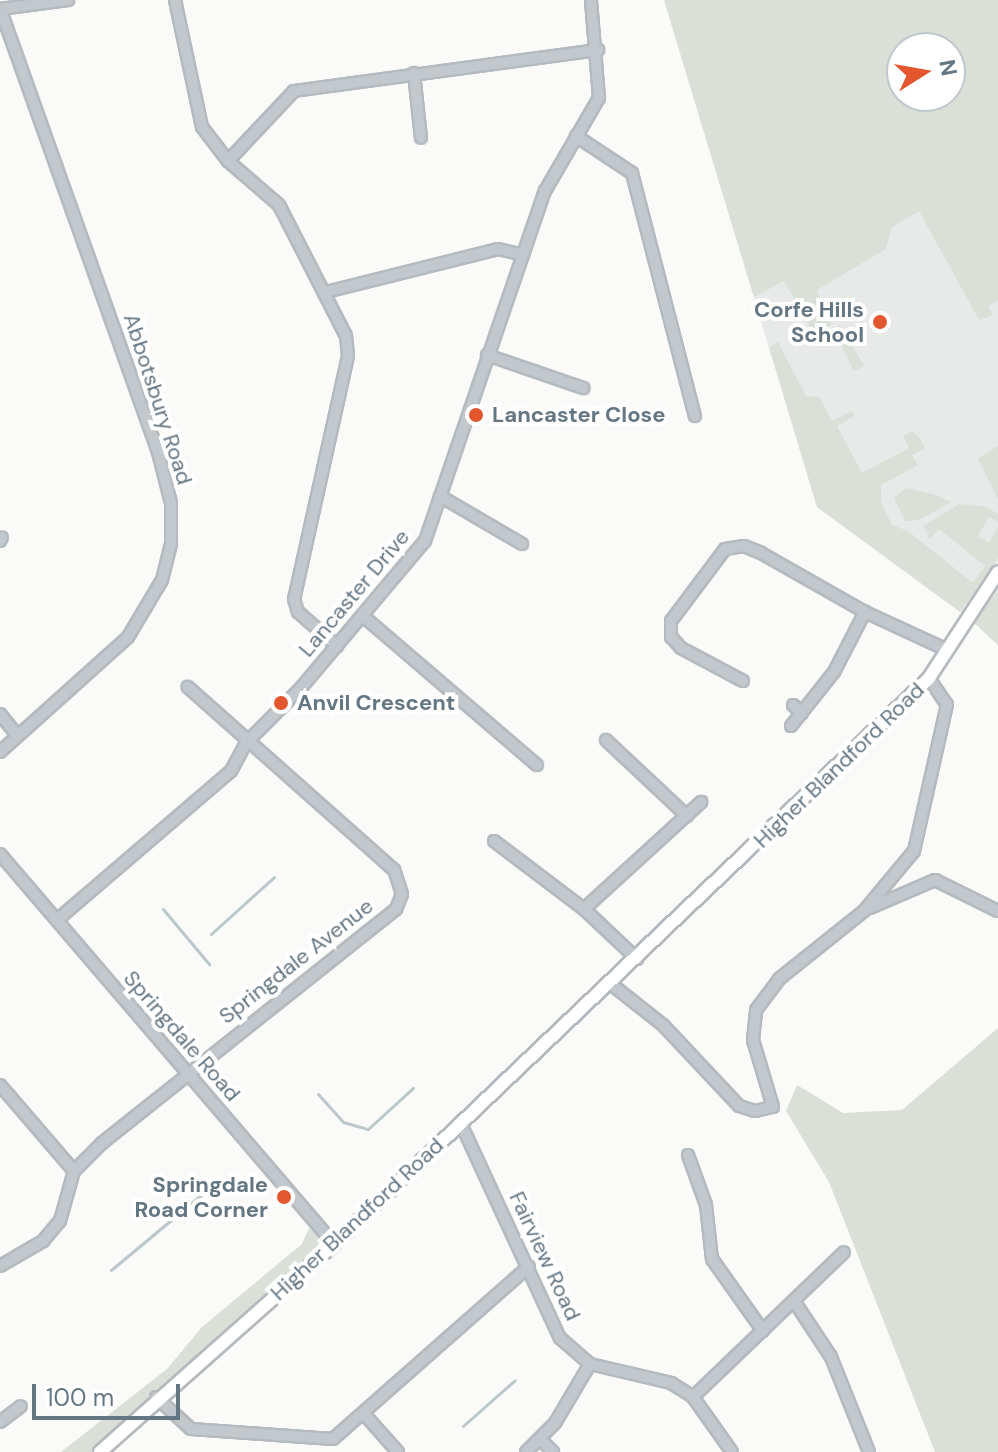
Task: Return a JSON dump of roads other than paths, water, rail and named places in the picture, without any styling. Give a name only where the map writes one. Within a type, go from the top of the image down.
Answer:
[{"type":"main road","name":"Higher Blandford Road","points":[[100,1452],[156,1397],[334,1244],[611,984],[929,678],[945,649],[998,572]]},
{"type":"street","points":[[0,9],[68,0]]},
{"type":"street","points":[[175,0],[198,118],[228,161],[279,205],[346,336],[348,356],[294,599],[298,612],[337,646]]},
{"type":"street","name":"Lancaster Drive","points":[[246,743],[337,646],[425,541],[554,169],[599,98],[598,50],[591,0]]},
{"type":"street","name":"Abbotsbury Road","points":[[0,9],[158,452],[172,521],[162,580],[128,637],[0,752]]},
{"type":"street","points":[[228,161],[294,91],[598,50]]},
{"type":"street","points":[[414,73],[421,138]]},
{"type":"street","points":[[576,136],[632,173],[695,416]]},
{"type":"street","points":[[326,292],[498,249],[523,255]]},
{"type":"street","points":[[487,355],[583,388]]},
{"type":"street","points":[[440,496],[522,544]]},
{"type":"street","points":[[743,681],[720,675],[681,648],[671,637],[671,621],[725,549],[744,546],[761,553],[865,612],[945,649]]},
{"type":"street","points":[[791,726],[834,672],[865,612]]},
{"type":"street","points":[[363,616],[537,765]]},
{"type":"street","name":"Higher Blandford Road","points":[[611,984],[663,1025],[739,1106],[765,1111],[773,1101],[753,1040],[756,1010],[779,979],[864,911],[914,851],[947,705],[929,678]]},
{"type":"street","name":"Springdale Avenue","points":[[74,1171],[186,1071],[396,909],[402,894],[394,870],[246,743],[188,687]]},
{"type":"street","points":[[793,705],[802,713]]},
{"type":"street","points":[[0,714],[18,736]]},
{"type":"street","points":[[606,740],[687,816]]},
{"type":"street","points":[[57,920],[231,771],[246,743]]},
{"type":"street","points":[[584,909],[701,802]]},
{"type":"street","points":[[494,841],[584,909],[637,959]]},
{"type":"street","name":"Springdale Road","points":[[0,854],[334,1244]]},
{"type":"street","points":[[864,911],[935,880],[998,911]]},
{"type":"street","points":[[0,1085],[74,1171],[60,1221],[43,1241],[0,1266]]},
{"type":"street","name":"Fairview Road","points":[[461,1124],[560,1338],[590,1364],[671,1383],[693,1397],[732,1452]]},
{"type":"street","points":[[688,1155],[706,1205],[712,1259],[763,1331]]},
{"type":"street","points":[[693,1397],[844,1252]]},
{"type":"street","points":[[156,1397],[191,1429],[317,1441],[341,1435],[529,1266]]},
{"type":"street","points":[[794,1301],[831,1357],[869,1452]]},
{"type":"street","points":[[526,1452],[542,1441],[590,1364]]},
{"type":"street","points":[[0,1422],[21,1406]]},
{"type":"street","points":[[365,1415],[398,1452]]},
{"type":"street","points":[[542,1441],[553,1452]]},
{"type":"waterway","points":[[211,934],[274,877]]},
{"type":"waterway","points":[[163,909],[209,964]]},
{"type":"waterway","points":[[318,1094],[343,1122],[368,1129],[413,1088]]},
{"type":"waterway","points":[[111,1270],[207,1190]]},
{"type":"waterway","points":[[463,1426],[515,1380]]},
{"type":"place","name":"Corfe Hills School","points":[[880,322]]},
{"type":"place","name":"Lancaster Close","points":[[476,415]]},
{"type":"place","name":"Anvil Crescent","points":[[281,703]]},
{"type":"place","name":"Springdale Road Corner","points":[[284,1197]]}]
